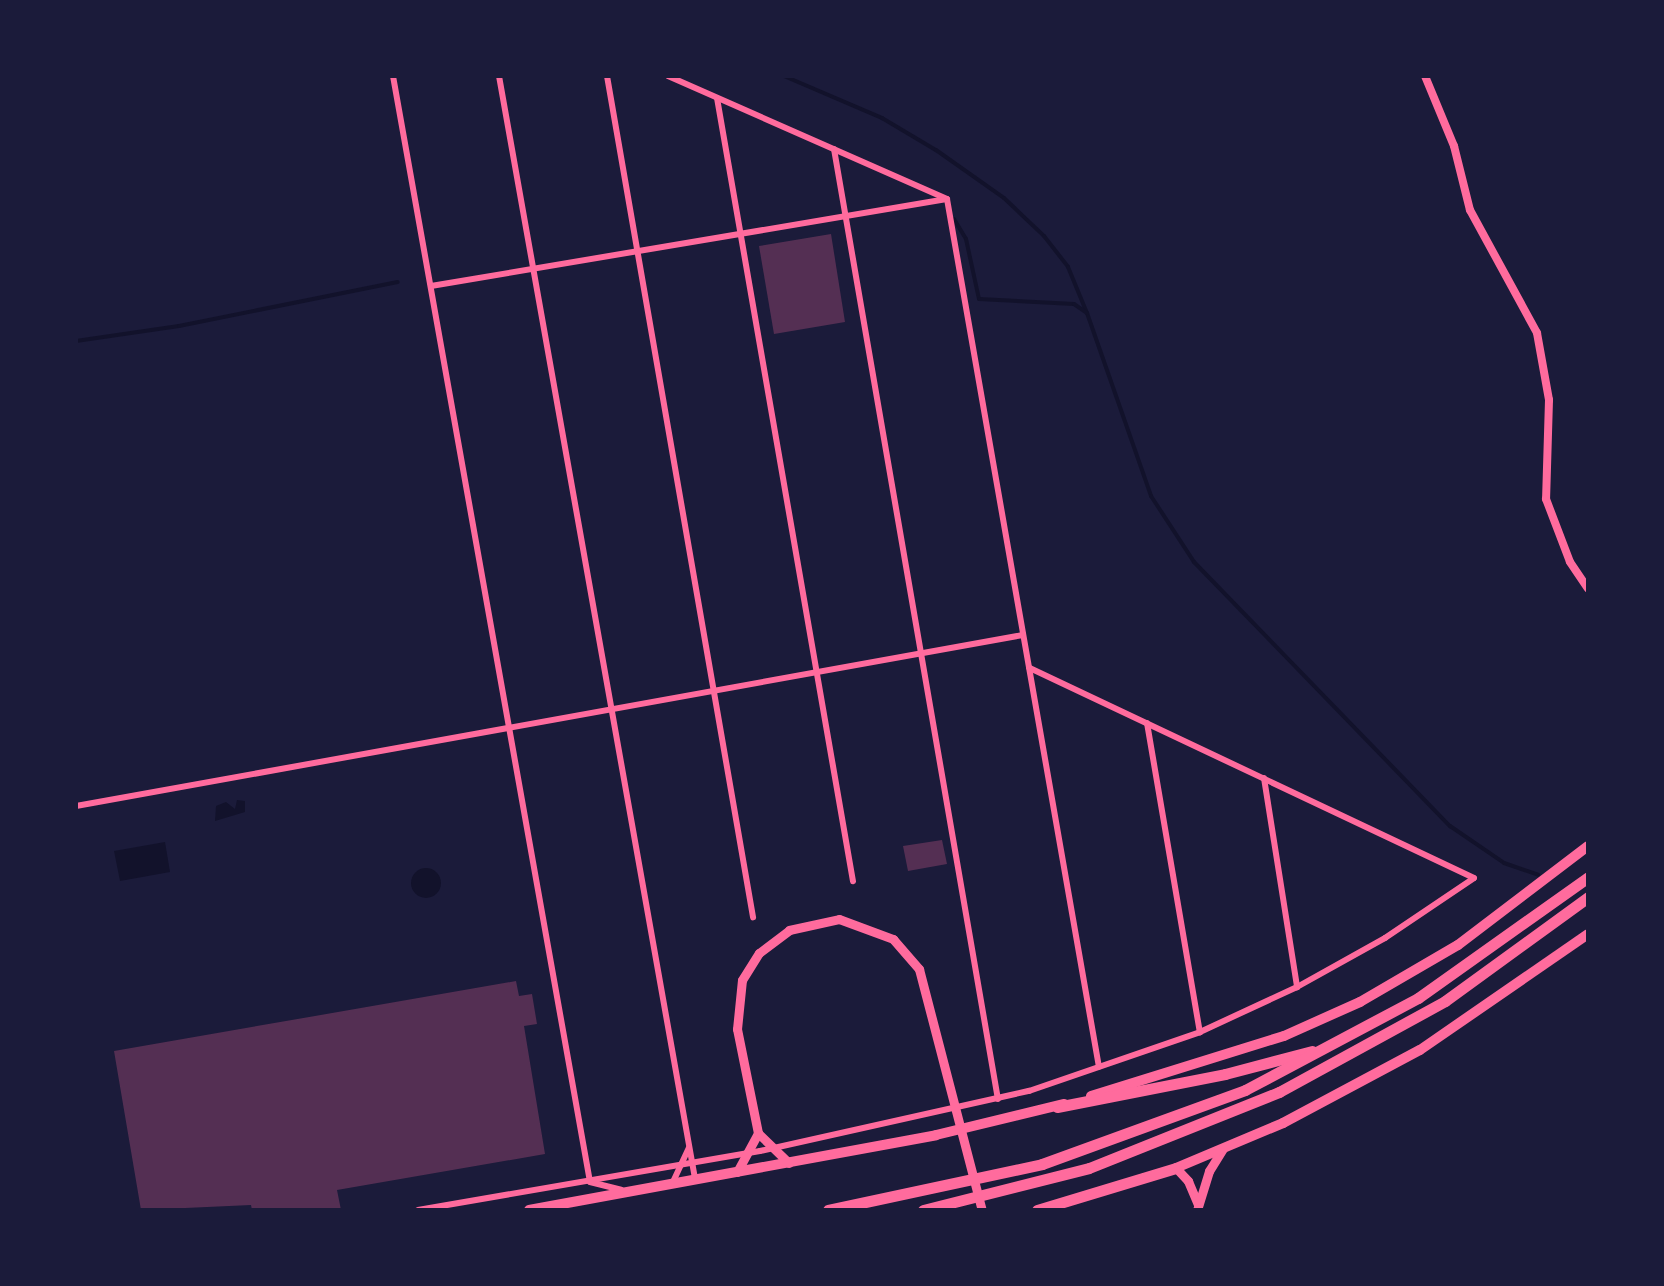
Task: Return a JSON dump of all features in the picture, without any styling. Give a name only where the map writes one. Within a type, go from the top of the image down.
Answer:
[{"type":"highway","points":[[828,1210],[961,1185],[1081,1152],[1200,1109],[1339,1043],[1459,972],[1588,877]]},
{"type":"highway","points":[[923,1210],[1089,1168],[1279,1092],[1445,1001],[1588,897]]},
{"type":"highway","points":[[1057,1107],[1253,1068],[1339,1043]]},
{"type":"highway","points":[[1037,1210],[1176,1168]]},
{"type":"main road","points":[[529,1210],[789,1163],[1057,1107],[1284,1036],[1360,1002],[1458,945],[1588,846]]},
{"type":"main road","points":[[737,1172],[752,1152],[758,1133],[736,1007],[749,966],[789,930],[839,919],[893,939],[919,969],[939,1034],[982,1210]]},
{"type":"main road","points":[[1197,1208],[1188,1181],[1176,1168],[1283,1123],[1420,1050],[1588,934]]},
{"type":"main road","points":[[758,1133],[789,1163]]},
{"type":"main road","points":[[1197,1208],[1223,1149]]},
{"type":"street","points":[[393,76],[590,1182]]},
{"type":"street","points":[[499,76],[690,1144],[688,1164],[695,1180]]},
{"type":"street","points":[[607,76],[753,917]]},
{"type":"street","points":[[668,76],[947,199]]},
{"type":"street","points":[[1425,76],[1454,146],[1470,210],[1537,333],[1549,400],[1546,499],[1570,562],[1588,589]]},
{"type":"street","points":[[717,98],[853,881]]},
{"type":"street","points":[[834,149],[998,1099]]},
{"type":"street","points":[[431,286],[947,199]]},
{"type":"street","points":[[947,199],[1099,1067]]},
{"type":"street","points":[[76,806],[1023,635]]},
{"type":"street","points":[[418,1210],[752,1152],[998,1099],[1200,1032],[1297,987],[1385,938],[1474,878],[1029,668]]},
{"type":"street","points":[[1147,723],[1200,1032]]},
{"type":"street","points":[[1264,778],[1297,987]]},
{"type":"street","points":[[672,1184],[688,1164]]},
{"type":"street","points":[[590,1182],[631,1191]]},
{"type":"shaded area","points":[[237,800],[245,801],[245,812],[215,821],[216,806],[226,802],[235,809]]},
{"type":"shaded area","points":[[165,842],[170,872],[120,881],[114,851]]},
{"type":"shaded area","points":[[426,868],[437,872],[441,883],[437,894],[426,898],[415,894],[411,883],[415,872]]},
{"type":"building","points":[[831,234],[845,322],[774,334],[759,246]]},
{"type":"building","points":[[942,840],[947,864],[908,871],[903,846]]},
{"type":"building","points":[[516,981],[519,996],[532,994],[537,1024],[524,1026],[545,1154],[337,1190],[341,1210],[252,1210],[251,1205],[141,1210],[114,1051]]},
{"type":"waterway","points":[[784,76],[882,118],[936,150],[1004,198],[1044,236],[1068,267],[1087,313],[1151,496],[1194,562],[1450,826],[1504,863],[1538,875]]},
{"type":"waterway","points":[[954,219],[966,239],[979,299],[1074,304],[1087,313]]},
{"type":"waterway","points":[[76,341],[179,326],[398,282]]}]
